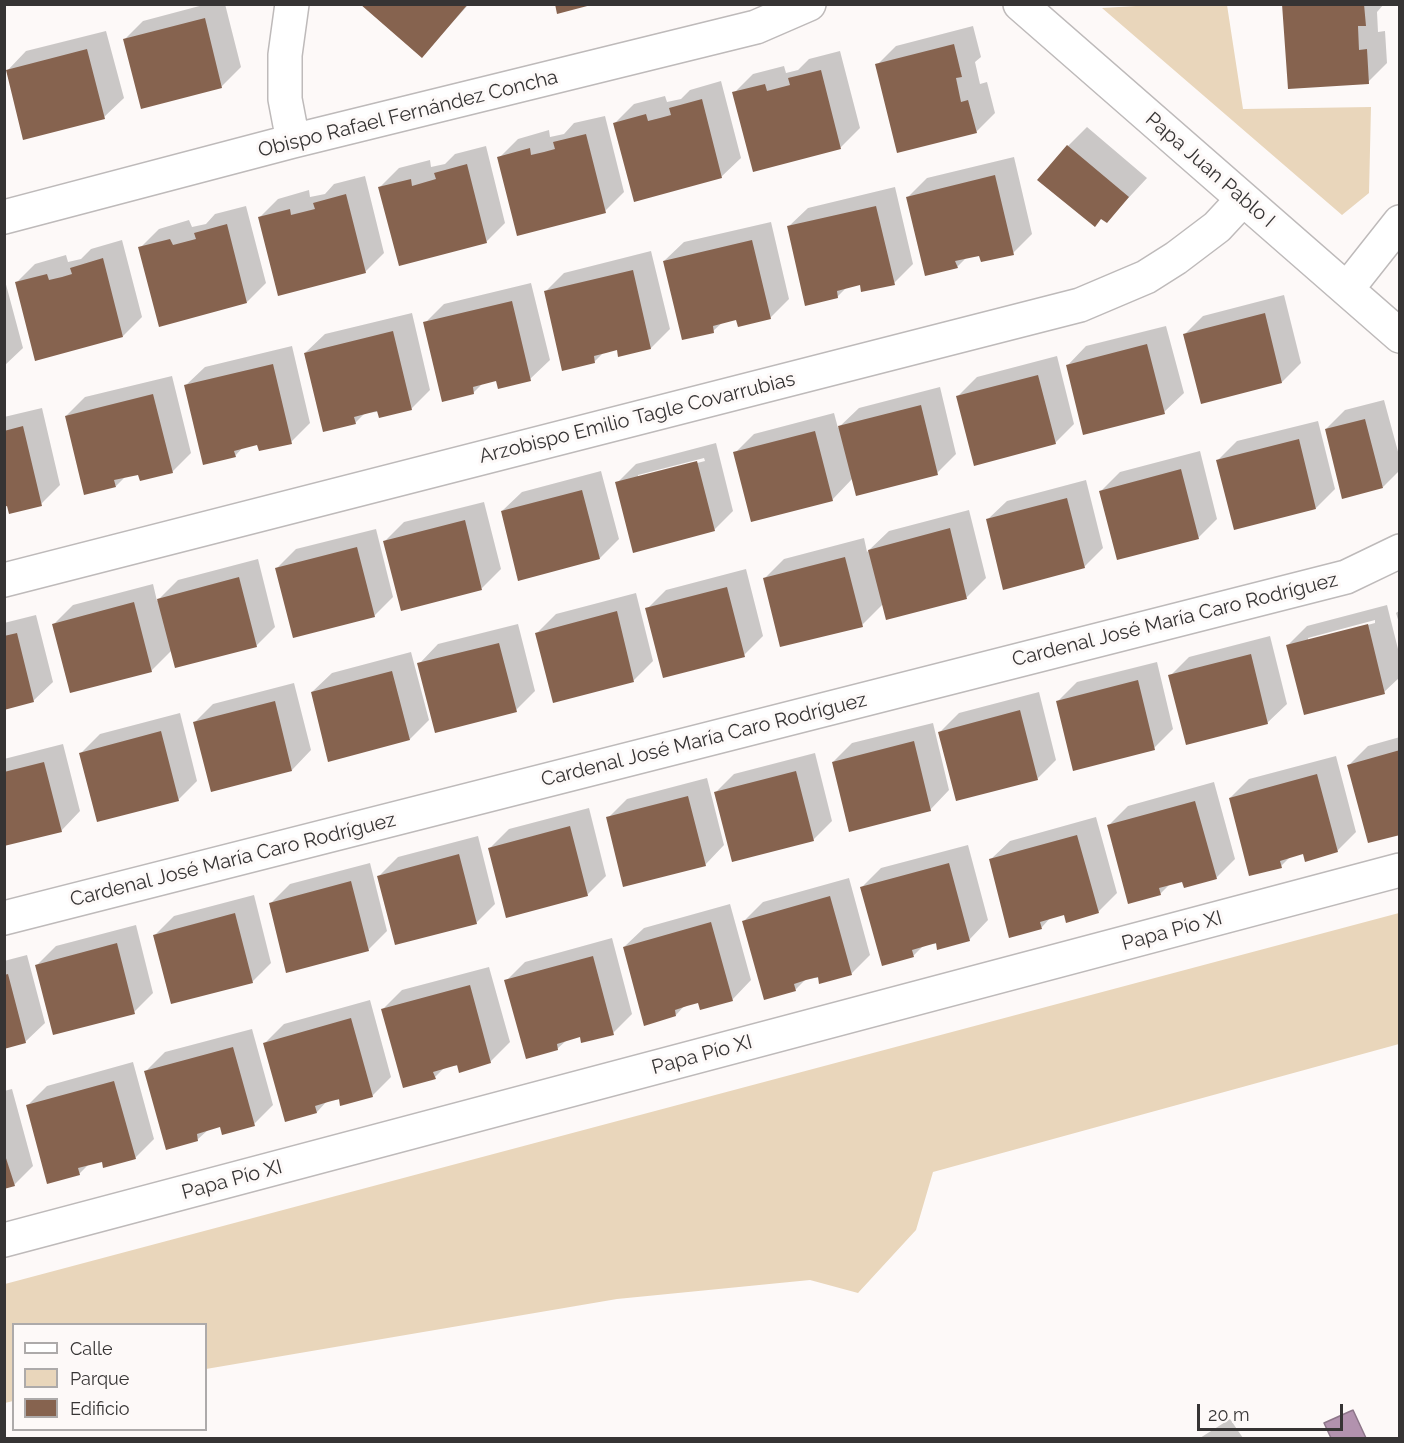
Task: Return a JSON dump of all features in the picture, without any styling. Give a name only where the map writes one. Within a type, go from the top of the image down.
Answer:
[{"type":"street","points":[[292,4],[285,56],[285,99],[293,141]]},
{"type":"street","name":"Obispo Rafael Fernández Concha","points":[[4,217],[293,141],[756,27],[808,4]]},
{"type":"street","name":"Papa Juan Pablo I","points":[[1020,4],[1400,336]]},
{"type":"street","name":"Arzobispo Emilio Tagle Covarrubias","points":[[4,580],[1080,304],[1114,292],[1176,258],[1217,227],[1243,199]]},
{"type":"street","points":[[1347,289],[1400,222]]},
{"type":"street","name":"Cardenal José María Caro Rodríguez","points":[[4,918],[1346,577],[1400,551]]},
{"type":"street","name":"Papa Pío XI","points":[[4,1240],[1400,870]]},
{"type":"green space","points":[[1227,5],[1243,109],[1371,107],[1369,193],[1342,215],[1102,8]]},
{"type":"green space","points":[[1399,913],[1399,1044],[933,1172],[916,1230],[858,1293],[810,1280],[617,1299],[207,1369],[207,1323],[12,1323],[12,1401],[5,1403],[5,1284]]},
{"type":"shaded area","points":[[1353,1410],[1366,1438],[1331,1438],[1324,1423]]},
{"type":"building","points":[[360,4],[468,4],[422,58]]},
{"type":"building","points":[[555,4],[591,4],[591,5],[557,14]]},
{"type":"building","points":[[1282,4],[1364,4],[1366,26],[1358,26],[1359,50],[1367,49],[1369,84],[1288,89]]},
{"type":"building","points":[[205,18],[222,88],[141,109],[123,39]]},
{"type":"building","points":[[954,44],[962,77],[956,78],[961,102],[968,100],[977,133],[897,153],[875,64]]},
{"type":"building","points":[[87,49],[105,119],[23,140],[6,70]]},
{"type":"building","points":[[821,70],[841,149],[753,172],[732,92],[765,84],[767,91],[790,85],[788,78]]},
{"type":"building","points":[[702,99],[722,178],[634,202],[613,123],[646,114],[648,121],[660,118],[671,115],[669,108]]},
{"type":"building","points":[[586,134],[606,213],[517,236],[497,157],[530,148],[531,155],[544,152],[555,149],[553,142]]},
{"type":"building","points":[[1067,145],[1129,197],[1107,223],[1101,219],[1095,227],[1037,180]]},
{"type":"building","points":[[467,164],[487,243],[399,266],[378,187],[411,179],[412,186],[436,179],[434,173]]},
{"type":"building","points":[[995,175],[1014,255],[981,262],[979,256],[955,261],[958,268],[925,276],[906,197]]},
{"type":"building","points":[[346,194],[366,273],[278,296],[258,217],[290,209],[291,215],[315,209],[313,203]]},
{"type":"building","points":[[876,206],[895,285],[861,292],[860,285],[837,291],[838,298],[805,306],[787,226]]},
{"type":"building","points":[[227,224],[247,303],[159,327],[138,247],[170,239],[173,245],[196,239],[194,233]]},
{"type":"building","points":[[752,240],[771,319],[738,327],[736,320],[713,326],[714,333],[682,340],[663,261]]},
{"type":"building","points":[[103,258],[123,337],[35,361],[15,282],[47,274],[49,280],[62,277],[72,274],[70,268]]},
{"type":"building","points":[[633,270],[651,349],[618,357],[617,350],[594,356],[595,363],[562,371],[544,291]]},
{"type":"building","points":[[512,301],[531,381],[498,389],[496,381],[473,387],[474,394],[442,402],[423,322]]},
{"type":"building","points":[[1265,313],[1282,383],[1201,404],[1183,334]]},
{"type":"building","points":[[393,331],[412,410],[379,418],[377,411],[354,417],[356,424],[323,432],[304,353]]},
{"type":"building","points":[[1147,344],[1165,414],[1083,435],[1066,365]]},
{"type":"building","points":[[273,364],[292,444],[259,451],[257,445],[234,451],[236,457],[203,465],[184,385]]},
{"type":"building","points":[[1038,375],[1056,444],[974,466],[956,396]]},
{"type":"building","points":[[153,394],[173,473],[140,481],[138,475],[114,480],[116,487],[84,495],[65,416]]},
{"type":"building","points":[[921,405],[938,475],[856,496],[838,426]]},
{"type":"building","points":[[1365,419],[1383,488],[1342,499],[1325,429]]},
{"type":"building","points":[[23,426],[42,506],[9,514],[7,506],[4,507],[4,431]]},
{"type":"building","points":[[815,431],[833,501],[751,522],[733,452]]},
{"type":"building","points":[[1299,439],[1316,509],[1234,530],[1216,460]]},
{"type":"building","points":[[697,461],[715,531],[633,553],[615,482]]},
{"type":"building","points":[[1181,469],[1199,539],[1117,560],[1099,491]]},
{"type":"building","points":[[582,490],[600,559],[518,581],[501,511]]},
{"type":"building","points":[[1067,498],[1085,568],[1003,590],[986,519]]},
{"type":"building","points":[[465,520],[482,590],[401,611],[383,541]]},
{"type":"building","points":[[950,528],[967,599],[886,620],[868,550]]},
{"type":"building","points":[[357,547],[375,617],[293,638],[275,568]]},
{"type":"building","points":[[845,557],[863,627],[780,647],[763,578]]},
{"type":"building","points":[[239,577],[257,647],[175,668],[157,599]]},
{"type":"building","points":[[727,587],[745,657],[663,678],[645,608]]},
{"type":"building","points":[[134,602],[152,672],[70,693],[52,624]]},
{"type":"building","points":[[617,611],[634,682],[553,703],[535,633]]},
{"type":"building","points":[[1368,624],[1385,694],[1304,715],[1286,645]]},
{"type":"building","points":[[17,633],[34,702],[4,710],[4,636]]},
{"type":"building","points":[[499,643],[517,712],[435,733],[417,663]]},
{"type":"building","points":[[1251,654],[1268,724],[1186,745],[1168,675]]},
{"type":"building","points":[[392,671],[410,740],[328,762],[311,692]]},
{"type":"building","points":[[1138,680],[1155,750],[1073,771],[1056,701]]},
{"type":"building","points":[[275,701],[292,771],[211,792],[193,722]]},
{"type":"building","points":[[1020,710],[1038,780],[956,801],[938,732]]},
{"type":"building","points":[[161,731],[179,801],[97,822],[79,753]]},
{"type":"building","points":[[914,741],[931,811],[849,832],[832,762]]},
{"type":"building","points":[[1400,750],[1400,835],[1368,843],[1347,765]]},
{"type":"building","points":[[44,762],[62,832],[4,846],[4,772]]},
{"type":"building","points":[[796,771],[814,841],[732,862],[714,792]]},
{"type":"building","points":[[1317,774],[1338,852],[1305,862],[1303,854],[1280,861],[1282,868],[1249,876],[1229,798]]},
{"type":"building","points":[[688,796],[706,866],[623,887],[606,817]]},
{"type":"building","points":[[1195,801],[1217,879],[1184,888],[1182,882],[1159,888],[1161,895],[1128,904],[1107,825]]},
{"type":"building","points":[[570,826],[588,896],[506,918],[488,848]]},
{"type":"building","points":[[1077,835],[1099,913],[1066,923],[1064,915],[1040,922],[1042,929],[1009,938],[989,859]]},
{"type":"building","points":[[459,854],[477,924],[395,945],[377,876]]},
{"type":"building","points":[[949,863],[970,941],[937,950],[936,943],[912,950],[914,957],[882,966],[860,887]]},
{"type":"building","points":[[351,881],[369,951],[286,973],[269,903]]},
{"type":"building","points":[[830,896],[852,975],[819,984],[818,977],[806,980],[794,984],[796,991],[764,1000],[742,921]]},
{"type":"building","points":[[235,913],[253,983],[171,1004],[153,935]]},
{"type":"building","points":[[711,922],[733,1001],[700,1010],[698,1003],[687,1006],[675,1010],[676,1016],[644,1026],[623,947]]},
{"type":"building","points":[[117,943],[135,1014],[53,1035],[35,965]]},
{"type":"building","points":[[593,956],[614,1035],[581,1043],[580,1037],[557,1044],[558,1050],[526,1059],[504,980]]},
{"type":"building","points":[[8,974],[26,1043],[4,1049],[4,975]]},
{"type":"building","points":[[470,985],[491,1063],[459,1073],[457,1065],[433,1072],[436,1079],[403,1088],[381,1009]]},
{"type":"building","points":[[351,1018],[373,1097],[340,1106],[339,1099],[328,1102],[315,1106],[317,1113],[285,1122],[263,1043]]},
{"type":"building","points":[[233,1047],[255,1126],[222,1135],[220,1127],[197,1134],[198,1141],[166,1150],[144,1071]]},
{"type":"building","points":[[114,1081],[136,1159],[103,1168],[102,1162],[78,1168],[80,1175],[47,1184],[26,1105]]},
{"type":"building","points":[[4,1152],[15,1186],[4,1189]]}]
